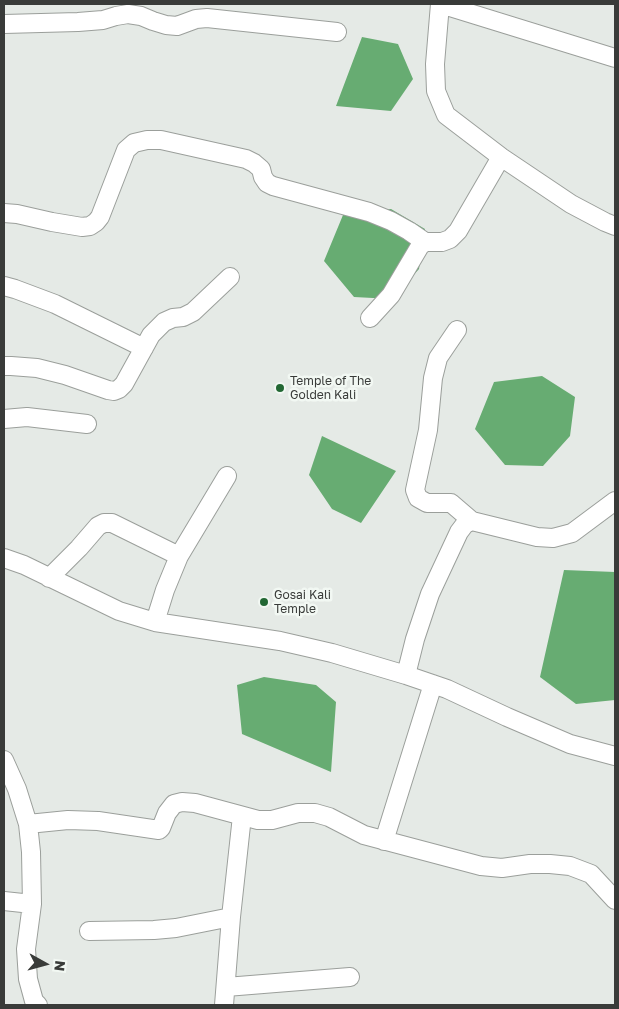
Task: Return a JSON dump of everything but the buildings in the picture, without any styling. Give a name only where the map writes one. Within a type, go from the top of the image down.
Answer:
[{"type":"street","points":[[615,58],[440,4],[435,64],[436,90],[446,115],[501,157],[572,204],[615,226]]},
{"type":"street","points":[[4,24],[87,22],[128,14],[142,16],[166,25],[177,26],[196,19],[207,18],[337,32]]},
{"type":"street","points":[[4,212],[82,227],[90,226],[100,217],[126,150],[134,143],[147,140],[161,140],[246,159],[261,169],[267,183],[273,186],[369,212],[410,231],[425,242],[442,242],[450,239],[458,232],[501,157]]},
{"type":"street","points":[[370,318],[391,296],[420,246],[425,242]]},
{"type":"street","points":[[4,366],[37,368],[114,391],[124,384],[151,335],[164,322],[193,312],[230,277]]},
{"type":"street","points":[[4,286],[55,304],[144,348]]},
{"type":"street","points":[[457,330],[438,358],[433,378],[428,430],[415,490],[418,498],[427,503],[451,503],[472,521],[537,537],[553,538],[572,533],[615,501]]},
{"type":"street","points":[[4,419],[27,417],[86,424]]},
{"type":"street","points":[[155,622],[165,590],[179,556],[227,476]]},
{"type":"street","points":[[406,675],[415,639],[430,594],[459,532],[465,524],[472,521]]},
{"type":"street","points":[[49,578],[98,526],[104,523],[112,524],[179,556]]},
{"type":"street","points":[[4,558],[24,565],[119,611],[155,622],[280,641],[332,653],[447,689],[570,744],[615,756]]},
{"type":"street","points":[[384,841],[433,684]]},
{"type":"street","points":[[4,760],[17,789],[28,824],[31,852],[32,904],[26,949],[28,979],[34,1001],[38,1005]]},
{"type":"street","points":[[28,824],[68,820],[98,821],[156,831],[162,828],[167,814],[174,804],[182,802],[195,803],[258,820],[272,820],[298,813],[315,814],[329,817],[364,835],[481,866],[502,868],[530,864],[550,864],[570,866],[591,874],[615,900]]},
{"type":"street","points":[[224,1005],[242,816]]},
{"type":"street","points":[[4,901],[32,904]]},
{"type":"street","points":[[89,931],[176,928],[231,917]]},
{"type":"street","points":[[226,987],[350,977]]},
{"type":"shaded area","points":[[362,37],[398,44],[413,79],[391,111],[336,106]]},
{"type":"shaded area","points":[[391,209],[425,229],[419,269],[392,299],[354,297],[324,261],[343,215]]},
{"type":"shaded area","points":[[542,376],[575,397],[570,436],[543,466],[505,465],[475,429],[494,382]]},
{"type":"shaded area","points":[[322,436],[396,471],[361,523],[332,509],[309,475]]},
{"type":"shaded area","points":[[564,570],[615,572],[615,700],[576,704],[540,677]]},
{"type":"shaded area","points":[[264,677],[316,685],[336,702],[331,772],[242,734],[237,685]]},
{"type":"place","name":"Temple of The Golden Kali","points":[[280,388]]},
{"type":"place","name":"Gosai Kali Temple","points":[[264,602]]}]
